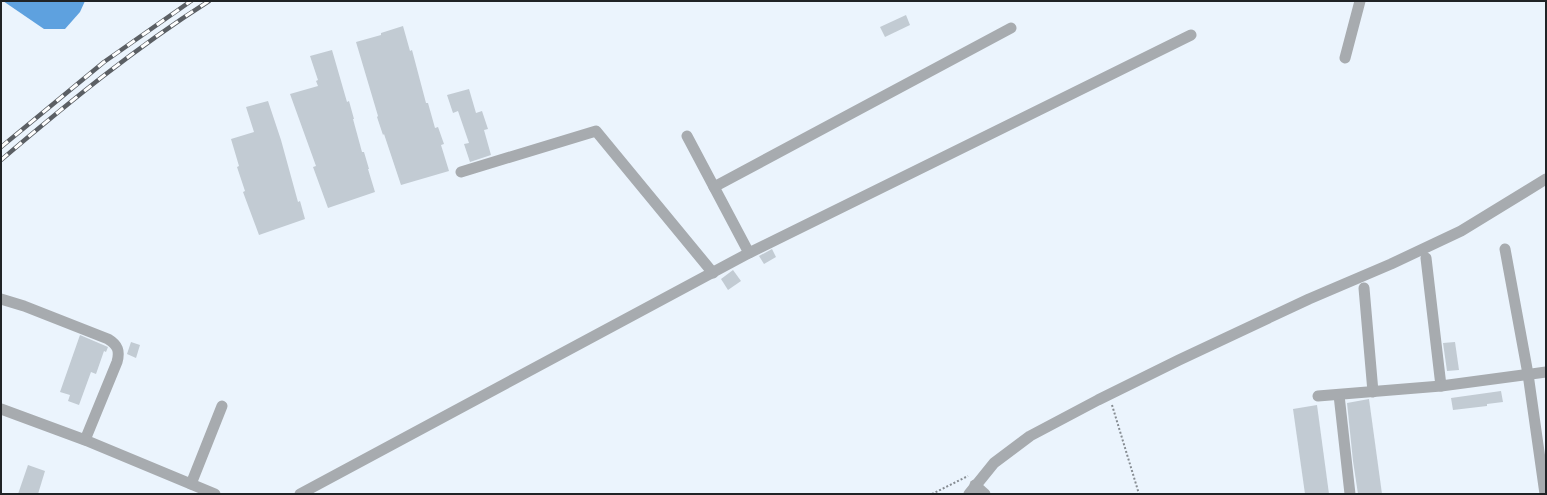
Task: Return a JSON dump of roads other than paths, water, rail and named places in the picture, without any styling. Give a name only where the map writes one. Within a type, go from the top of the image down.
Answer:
[{"type":"street","points":[[1345,58],[1360,1]]},
{"type":"street","points":[[714,187],[1011,28]]},
{"type":"street","points":[[300,494],[749,253],[1191,35]]},
{"type":"street","points":[[460,172],[596,130],[712,273]]},
{"type":"street","points":[[687,136],[749,253]]},
{"type":"street","points":[[985,494],[972,490],[994,462],[1030,436],[1109,395],[1309,299],[1391,264],[1461,231],[1546,179]]},
{"type":"street","points":[[1505,249],[1528,374],[1545,494]]},
{"type":"street","points":[[1426,258],[1441,386]]},
{"type":"street","points":[[1364,288],[1373,392]]},
{"type":"street","points":[[1,299],[24,306],[108,340],[115,343],[118,348],[120,354],[85,440]]},
{"type":"street","points":[[1318,396],[1441,386],[1546,372]]},
{"type":"street","points":[[1339,395],[1350,494]]},
{"type":"street","points":[[191,484],[222,406]]},
{"type":"street","points":[[1,408],[85,440],[215,494]]},
{"type":"water","points":[[3,1],[85,1],[80,12],[65,29],[44,29]]},
{"type":"railway","points":[[1,147],[104,62],[191,1]]},
{"type":"railway","points":[[1,160],[128,57],[209,1]]}]
